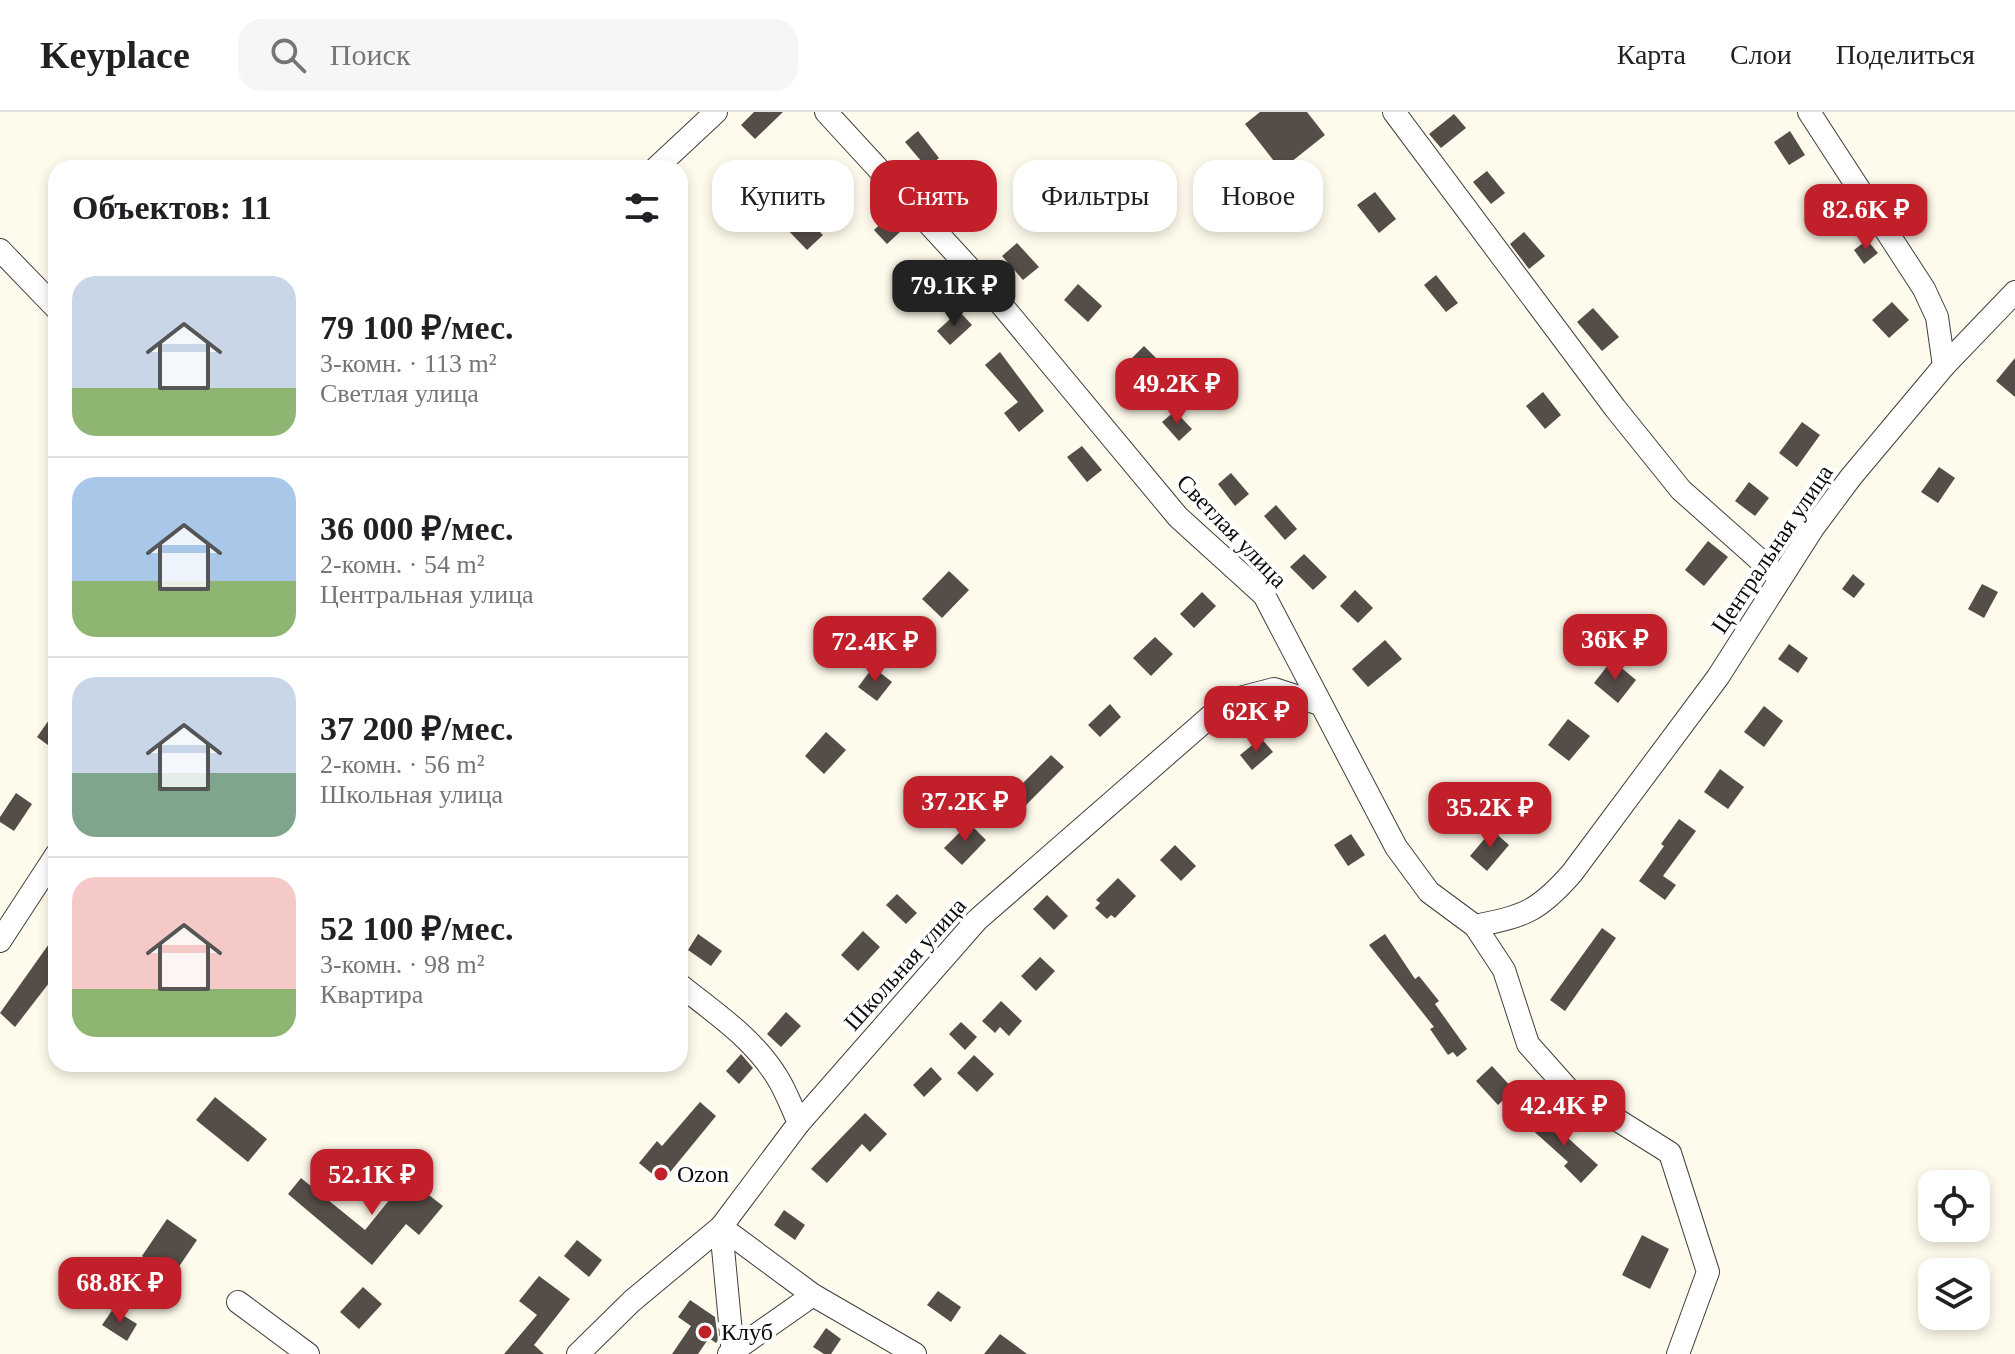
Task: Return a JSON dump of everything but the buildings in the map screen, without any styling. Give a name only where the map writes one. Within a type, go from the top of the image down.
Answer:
[{"type":"street","points":[[665,160],[716,112]]},
{"type":"street","name":"Светлая улица","points":[[826,112],[985,285],[1178,517],[1264,595],[1396,847],[1429,892],[1475,926],[1504,970],[1528,1044],[1568,1089],[1670,1153],[1708,1272],[1678,1354]]},
{"type":"street","points":[[1394,112],[1615,408],[1681,490],[1780,578]]},
{"type":"street","points":[[1809,112],[1924,289],[1937,317],[1944,366]]},
{"type":"street","points":[[0,250],[48,300]]},
{"type":"street","name":"Центральная улица","points":[[1475,926],[1520,917],[1548,900],[1572,873],[1718,677],[1780,578],[1851,477],[1944,366],[2015,292]]},
{"type":"street","name":"Школьная улица","points":[[578,1354],[632,1301],[721,1227],[799,1123],[977,920],[1228,701],[1274,689],[1320,704]]},
{"type":"street","points":[[0,941],[48,867]]},
{"type":"street","points":[[688,991],[744,1036],[763,1056],[799,1123]]},
{"type":"street","points":[[721,1227],[813,1295],[915,1354]]},
{"type":"street","points":[[721,1227],[732,1353]]},
{"type":"street","points":[[732,1353],[813,1295]]},
{"type":"street","points":[[238,1302],[308,1354]]},
{"type":"place","name":"Ozon","points":[[661,1174]]},
{"type":"place","name":"Клуб","points":[[705,1332]]}]
